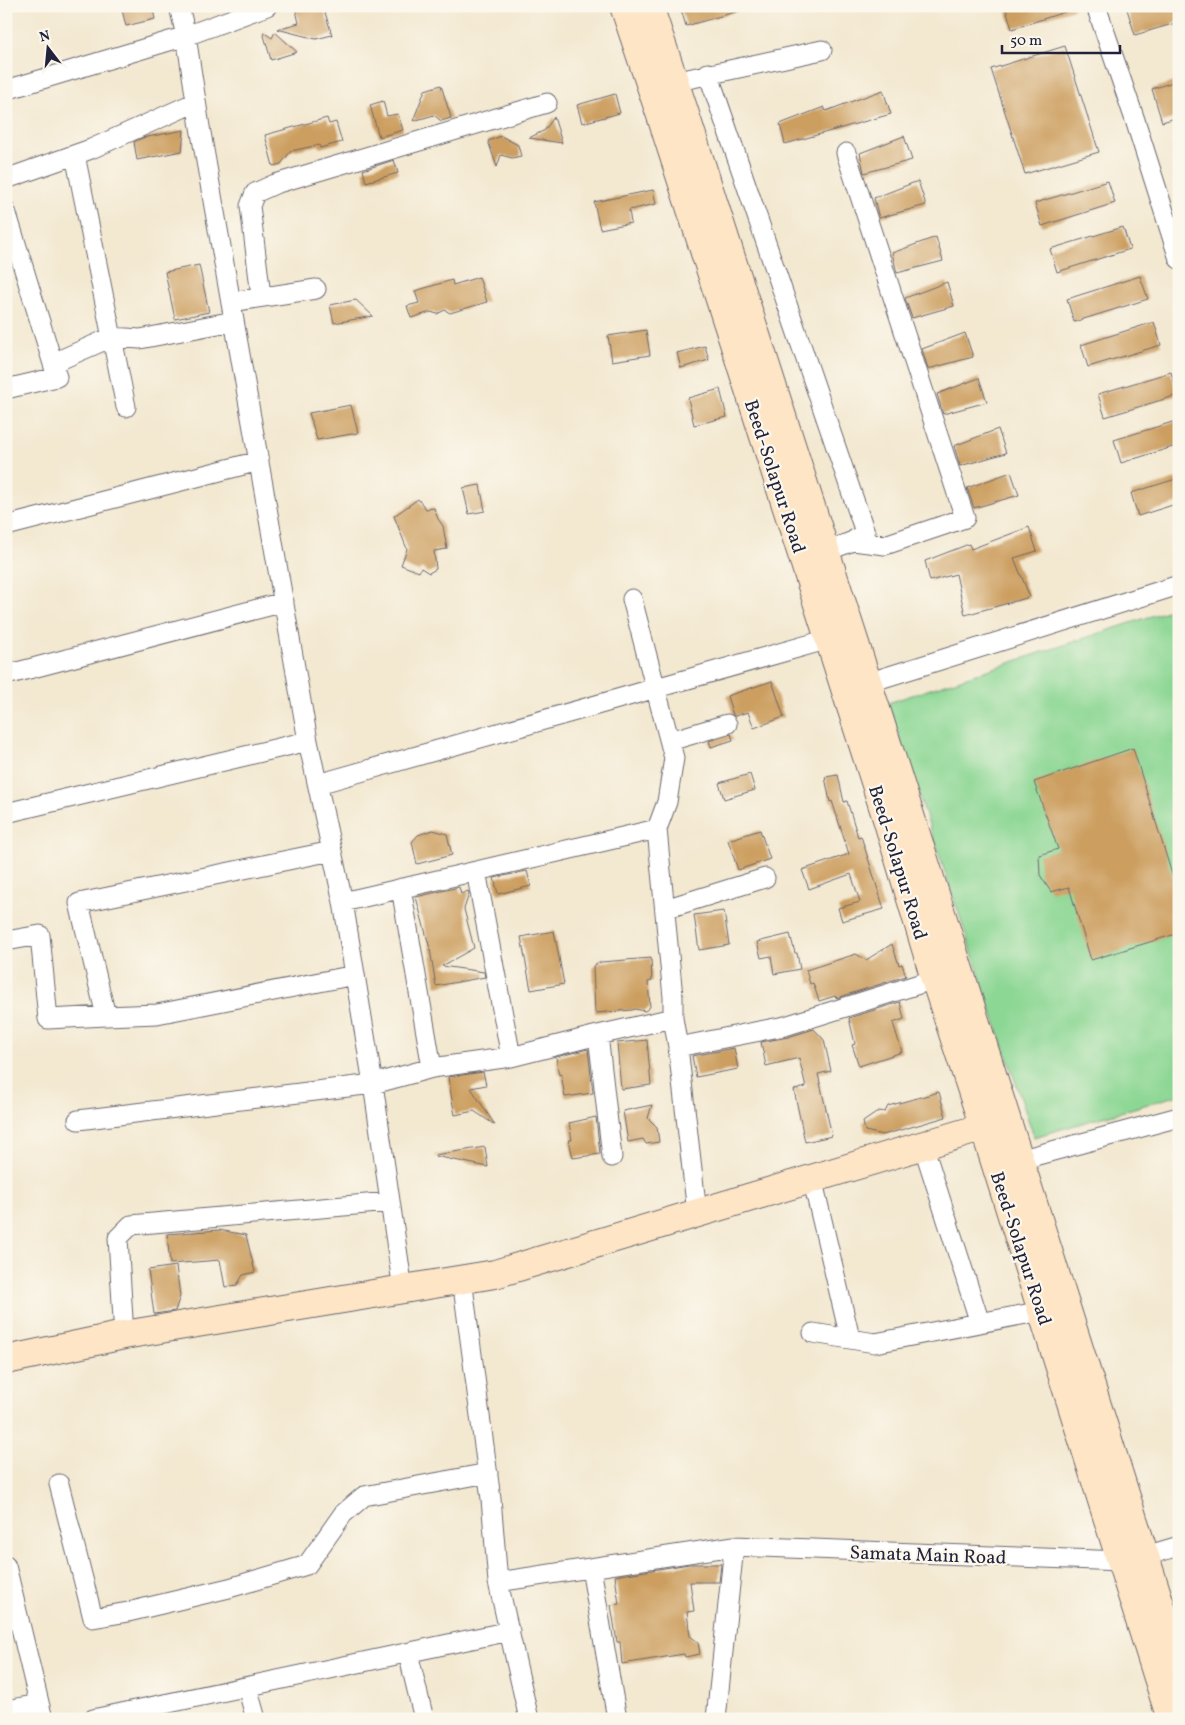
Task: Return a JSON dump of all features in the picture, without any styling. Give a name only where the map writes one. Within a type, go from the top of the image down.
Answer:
[{"type":"main road","name":"Beed-Solapur Road","points":[[624,6],[887,820],[935,980],[1042,1311],[1133,1559],[1179,1664]]},
{"type":"main road","name":"Beed-Solapur Road","points":[[649,6],[868,683],[1019,1160],[1133,1559],[1171,1719]]},
{"type":"main road","points":[[6,1360],[124,1335],[495,1274],[984,1127]]},
{"type":"street","points":[[180,6],[308,741],[343,902],[373,1084],[403,1290]]},
{"type":"street","points":[[6,90],[186,36],[267,6]]},
{"type":"street","points":[[1096,6],[1177,250]]},
{"type":"street","points":[[674,82],[708,73],[822,50]]},
{"type":"street","points":[[708,73],[865,532],[853,541],[825,552]]},
{"type":"street","points":[[6,179],[91,149],[196,102]]},
{"type":"street","points":[[261,296],[250,206],[255,194],[274,184],[547,103]]},
{"type":"street","points":[[846,153],[965,518],[885,545],[853,541]]},
{"type":"street","points":[[75,155],[126,407]]},
{"type":"street","points":[[6,211],[57,377],[6,389]]},
{"type":"street","points":[[231,302],[316,289]]},
{"type":"street","points":[[53,363],[112,337],[140,339],[234,321]]},
{"type":"street","points":[[6,526],[259,461]]},
{"type":"street","points":[[868,683],[1179,585]]},
{"type":"street","points":[[632,599],[674,758],[667,802],[657,829],[673,997],[673,1018],[697,1213]]},
{"type":"street","points":[[6,674],[284,602]]},
{"type":"street","points":[[318,784],[828,639]]},
{"type":"street","points":[[670,741],[727,724]]},
{"type":"street","points":[[6,813],[308,741]]},
{"type":"street","points":[[343,902],[657,829]]},
{"type":"street","points":[[106,1016],[79,903],[332,851]]},
{"type":"street","points":[[476,871],[510,1057]]},
{"type":"street","points":[[665,909],[765,878]]},
{"type":"street","points":[[401,888],[432,1068]]},
{"type":"street","points":[[6,941],[40,935],[48,1019],[158,1014],[355,975]]},
{"type":"street","points":[[678,1047],[785,1026],[935,980]]},
{"type":"street","points":[[78,1120],[373,1084],[432,1068],[510,1057],[598,1034],[673,1018]]},
{"type":"street","points":[[598,1034],[612,1158]]},
{"type":"street","points":[[1019,1160],[1179,1117]]},
{"type":"street","points":[[923,1145],[980,1323]]},
{"type":"street","points":[[812,1178],[850,1338]]},
{"type":"street","points":[[124,1335],[118,1238],[131,1225],[389,1202]]},
{"type":"street","points":[[462,1279],[488,1473],[498,1582],[529,1719]]},
{"type":"street","points":[[813,1333],[875,1342],[1042,1311]]},
{"type":"street","points":[[59,1484],[94,1618],[128,1612],[229,1588],[307,1565],[343,1514],[364,1496],[488,1473]]},
{"type":"street","points":[[716,1719],[734,1546]]},
{"type":"street","name":"Samata Main Road","points":[[498,1582],[734,1546],[1133,1559],[1179,1546]]},
{"type":"street","points":[[6,1566],[41,1711],[6,1710]]},
{"type":"street","points":[[591,1568],[617,1719]]},
{"type":"street","points":[[93,1719],[510,1631]]},
{"type":"street","points":[[408,1653],[424,1719]]},
{"type":"street","points":[[247,1687],[256,1719]]},
{"type":"green space","points":[[1179,607],[1179,1095],[1034,1137],[888,703]]},
{"type":"building","points":[[121,6],[152,6],[155,19],[126,26]]},
{"type":"building","points":[[295,6],[323,6],[332,35],[316,39],[277,29],[299,23]]},
{"type":"building","points":[[680,6],[742,6],[742,10],[686,26]]},
{"type":"building","points":[[1005,6],[1074,6],[1074,9],[1012,29]]},
{"type":"building","points":[[1126,6],[1179,6],[1179,22],[1135,35]]},
{"type":"building","points":[[263,32],[272,38],[275,32],[297,52],[271,60]]},
{"type":"building","points":[[1065,46],[1099,152],[1025,174],[991,69]]},
{"type":"building","points":[[1179,80],[1179,117],[1162,122],[1152,89]]},
{"type":"building","points":[[441,85],[451,118],[441,121],[434,115],[413,121],[425,90]]},
{"type":"building","points":[[883,90],[891,114],[785,144],[780,124],[824,107],[826,111]]},
{"type":"building","points":[[615,94],[620,113],[582,123],[577,105]]},
{"type":"building","points":[[383,101],[387,116],[398,114],[403,130],[379,137],[370,105]]},
{"type":"building","points":[[554,117],[562,143],[529,138],[545,130]]},
{"type":"building","points":[[327,118],[329,124],[336,122],[342,142],[320,148],[319,145],[291,151],[281,164],[273,166],[265,135]]},
{"type":"building","points":[[184,130],[182,151],[137,160],[134,142],[142,138]]},
{"type":"building","points":[[501,136],[518,145],[521,156],[512,158],[501,155],[497,167],[488,141]]},
{"type":"building","points":[[904,136],[912,160],[864,173],[860,153]]},
{"type":"building","points":[[394,160],[398,173],[366,182],[363,170]]},
{"type":"building","points":[[918,181],[926,205],[879,218],[874,198]]},
{"type":"building","points":[[1108,181],[1115,203],[1042,226],[1035,203]]},
{"type":"building","points":[[653,190],[656,204],[629,210],[631,223],[600,229],[594,202]]},
{"type":"building","points":[[1123,227],[1130,249],[1057,272],[1050,249]]},
{"type":"building","points":[[936,237],[943,261],[897,273],[892,253]]},
{"type":"building","points":[[199,265],[209,312],[175,319],[165,272]]},
{"type":"building","points":[[1140,276],[1148,299],[1074,322],[1067,299]]},
{"type":"building","points":[[479,277],[487,302],[450,313],[445,310],[437,314],[431,312],[411,318],[407,306],[419,303],[415,291],[452,280],[453,285]]},
{"type":"building","points":[[947,282],[954,306],[912,318],[905,298]]},
{"type":"building","points":[[356,300],[373,316],[334,323],[330,305]]},
{"type":"building","points":[[1154,322],[1161,345],[1088,367],[1081,345]]},
{"type":"building","points":[[646,330],[650,355],[612,361],[608,336]]},
{"type":"building","points":[[965,333],[973,357],[928,369],[922,349]]},
{"type":"building","points":[[705,346],[709,360],[681,368],[677,353]]},
{"type":"building","points":[[1171,372],[1178,395],[1105,417],[1098,394]]},
{"type":"building","points":[[979,378],[987,402],[943,414],[937,394]]},
{"type":"building","points":[[720,389],[727,417],[694,425],[688,398]]},
{"type":"building","points":[[351,405],[358,433],[317,440],[309,413]]},
{"type":"building","points":[[1179,420],[1179,445],[1121,463],[1114,440]]},
{"type":"building","points":[[998,429],[1006,453],[960,466],[954,446]]},
{"type":"building","points":[[1011,472],[1019,495],[974,508],[967,488]]},
{"type":"building","points":[[1179,478],[1179,503],[1138,516],[1131,493]]},
{"type":"building","points":[[480,485],[485,511],[469,514],[463,488]]},
{"type":"building","points":[[418,499],[426,509],[434,508],[443,526],[447,549],[434,551],[436,569],[429,573],[421,568],[419,572],[401,565],[407,549],[394,516]]},
{"type":"building","points":[[1029,527],[1037,551],[1014,558],[1030,597],[965,615],[956,574],[930,581],[925,561],[969,544],[971,549]]},
{"type":"building","points":[[772,681],[784,717],[754,728],[748,712],[733,715],[727,696]]},
{"type":"building","points":[[731,734],[733,740],[711,747],[709,741]]},
{"type":"building","points":[[1133,748],[1179,897],[1179,933],[1091,960],[1069,887],[1051,892],[1040,875],[1039,855],[1058,849],[1034,782]]},
{"type":"building","points":[[750,774],[755,790],[724,799],[719,783]]},
{"type":"building","points":[[838,775],[844,802],[847,801],[858,837],[861,836],[884,909],[842,921],[838,908],[860,902],[851,874],[809,889],[802,870],[849,854],[832,801],[830,802],[825,777]]},
{"type":"building","points":[[433,830],[447,834],[452,855],[417,864],[412,842],[418,835]]},
{"type":"building","points":[[760,830],[770,859],[738,870],[728,840]]},
{"type":"building","points":[[527,871],[531,886],[498,894],[494,878]]},
{"type":"building","points":[[459,887],[461,894],[468,891],[469,894],[464,909],[474,948],[442,966],[484,972],[485,977],[436,986],[430,949],[416,897]]},
{"type":"building","points":[[724,911],[729,945],[699,950],[694,915]]},
{"type":"building","points":[[554,931],[564,984],[531,990],[521,937]]},
{"type":"building","points":[[790,934],[795,953],[797,953],[800,969],[774,974],[771,956],[761,958],[757,942]]},
{"type":"building","points":[[892,944],[899,965],[902,964],[906,976],[837,998],[835,996],[819,1001],[813,983],[810,984],[806,970],[856,954],[866,960]]},
{"type":"building","points":[[651,958],[652,981],[648,982],[650,1007],[645,1011],[635,1009],[595,1013],[593,966],[601,962]]},
{"type":"building","points":[[900,1002],[904,1019],[893,1023],[902,1052],[859,1066],[852,1045],[855,1044],[849,1018]]},
{"type":"building","points":[[814,1029],[824,1040],[831,1071],[818,1074],[832,1136],[805,1142],[794,1090],[806,1087],[799,1058],[766,1066],[761,1042],[788,1037]]},
{"type":"building","points":[[647,1040],[651,1085],[621,1089],[617,1043]]},
{"type":"building","points":[[734,1048],[738,1069],[696,1077],[692,1056]]},
{"type":"building","points":[[588,1049],[593,1093],[565,1097],[556,1057]]},
{"type":"building","points":[[483,1072],[486,1085],[471,1088],[495,1125],[474,1111],[455,1115],[448,1077]]},
{"type":"building","points":[[939,1092],[946,1117],[883,1135],[865,1131],[863,1122],[879,1111],[885,1112],[888,1106]]},
{"type":"building","points":[[652,1105],[648,1118],[657,1127],[659,1142],[646,1144],[643,1139],[628,1142],[623,1111]]},
{"type":"building","points":[[596,1117],[600,1154],[573,1158],[569,1140],[572,1140],[569,1123]]},
{"type":"building","points":[[485,1147],[488,1167],[435,1156],[435,1155]]},
{"type":"building","points":[[219,1230],[246,1235],[255,1272],[243,1275],[237,1285],[225,1287],[220,1260],[170,1264],[167,1234]]},
{"type":"building","points":[[176,1266],[180,1296],[175,1311],[154,1314],[148,1270]]},
{"type":"building","points":[[689,1564],[721,1564],[719,1582],[690,1582],[694,1611],[687,1612],[690,1636],[698,1642],[700,1654],[685,1657],[684,1654],[622,1664],[620,1642],[617,1642],[611,1605],[619,1604],[615,1576]]}]
